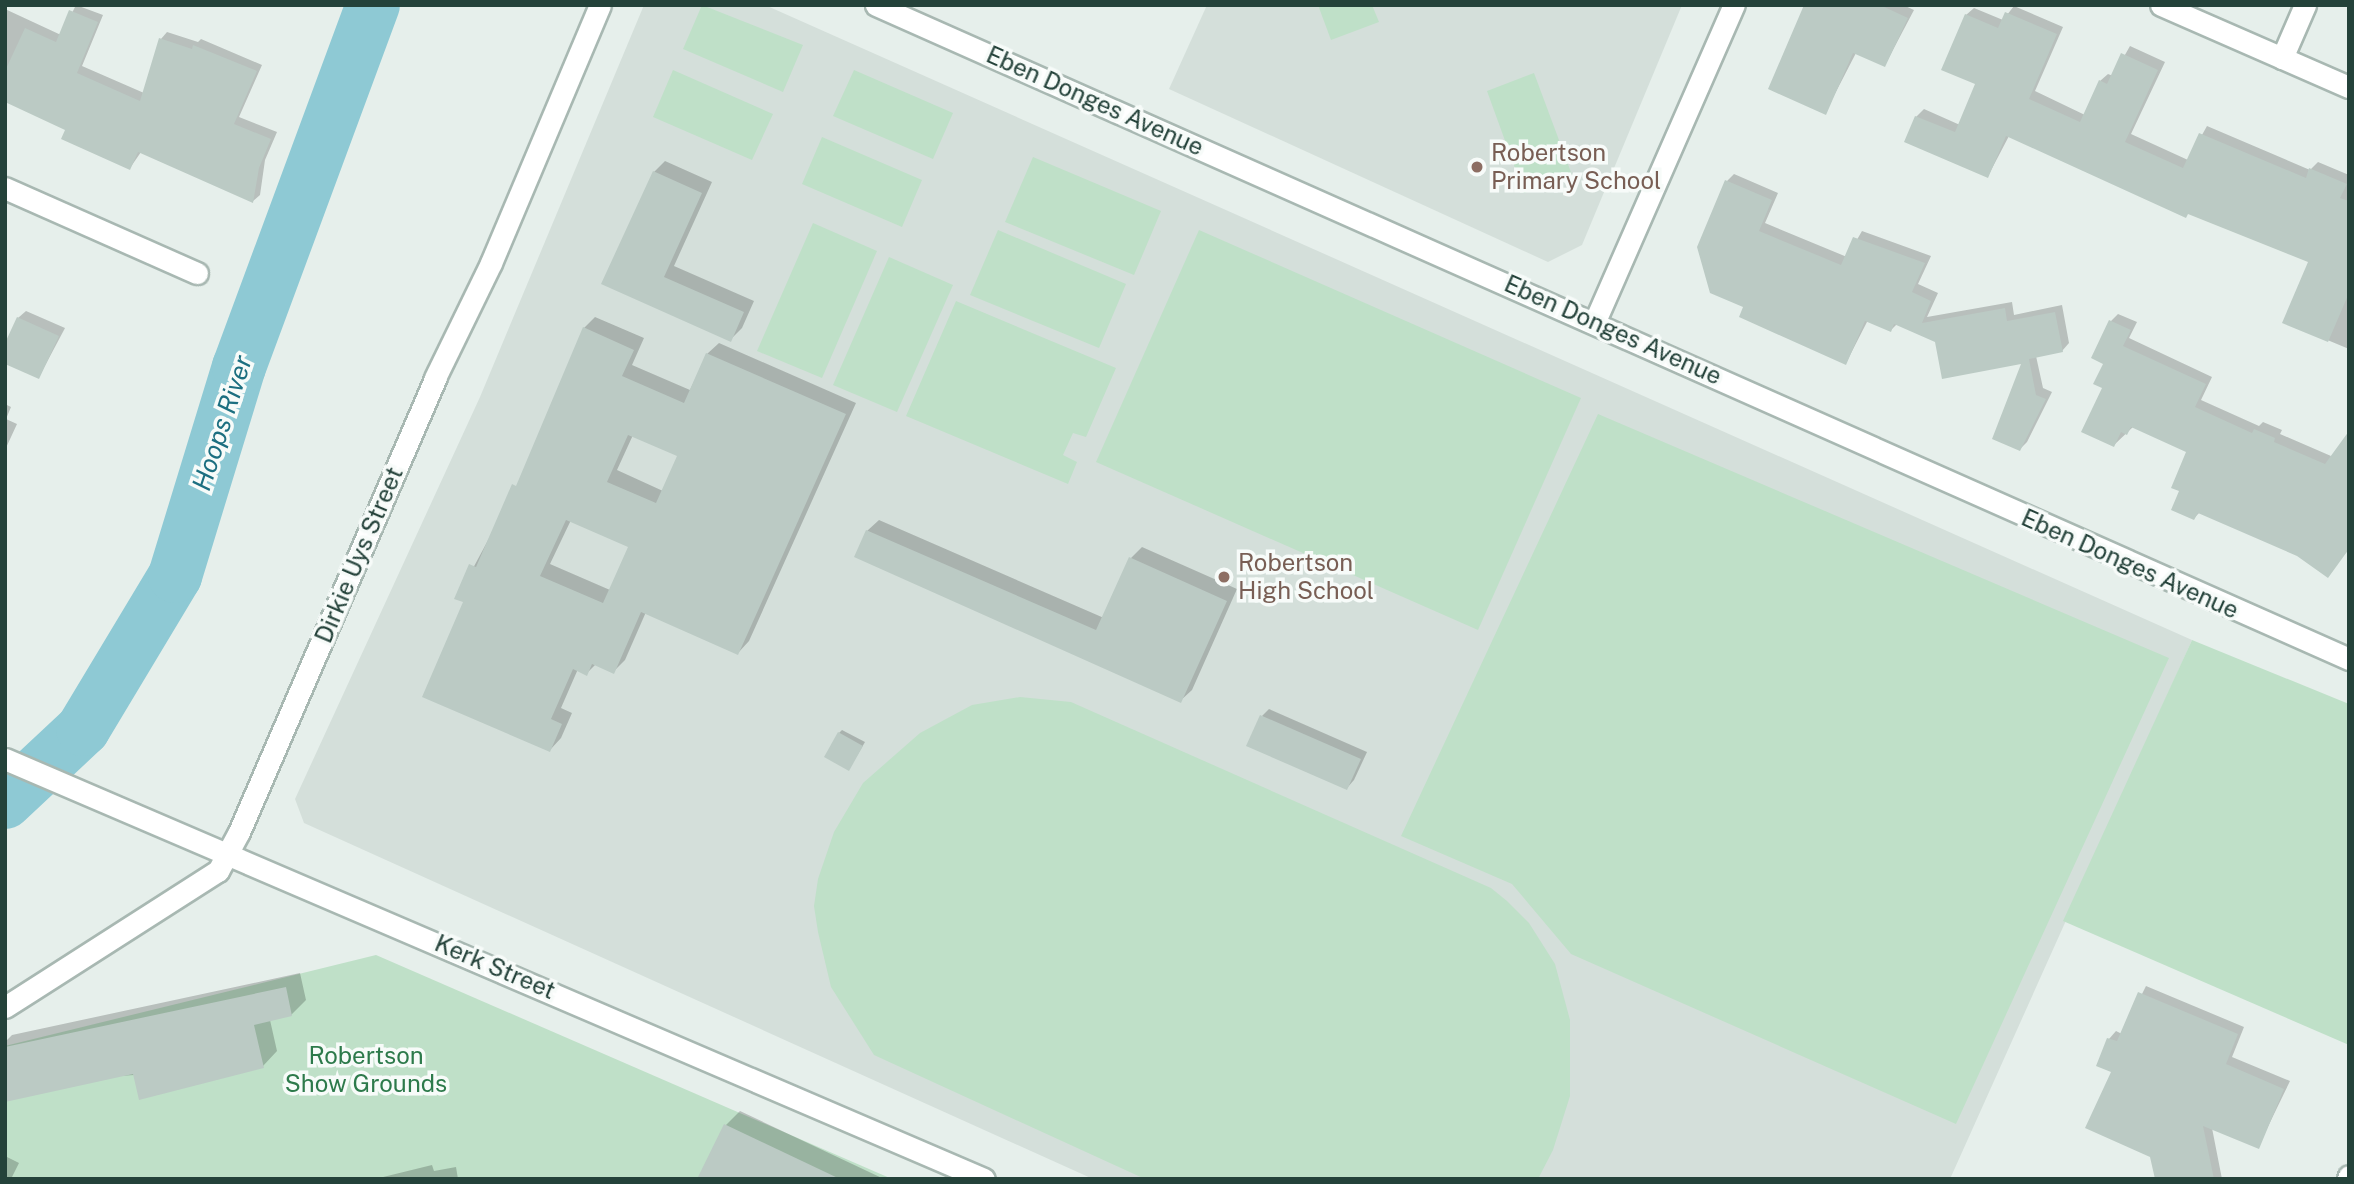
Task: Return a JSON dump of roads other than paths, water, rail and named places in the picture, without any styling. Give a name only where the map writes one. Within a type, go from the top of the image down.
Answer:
[{"type":"street","name":"Dirkie Uys Street","points":[[5,1007],[206,882],[228,853],[435,378],[491,262],[600,5]]},
{"type":"street","name":"Eben Donges Avenue","points":[[876,5],[1594,321],[2079,543],[2349,659]]},
{"type":"street","points":[[1594,321],[1734,5]]},
{"type":"street","points":[[2161,5],[2349,88]]},
{"type":"street","points":[[2282,58],[2305,5]]},
{"type":"street","points":[[5,188],[197,273]]},
{"type":"street","name":"Kerk Street","points":[[5,760],[81,795],[228,853],[985,1179]]},
{"type":"waterway","name":"Hoops River","points":[[5,802],[83,729],[175,576],[239,367],[373,5]]},
{"type":"place","name":"Robertson Primary School","points":[[1477,167]]},
{"type":"place","name":"Robertson High School","points":[[1224,577]]},
{"type":"park label","name":"Robertson Show Grounds","points":[[366,1070]]}]
